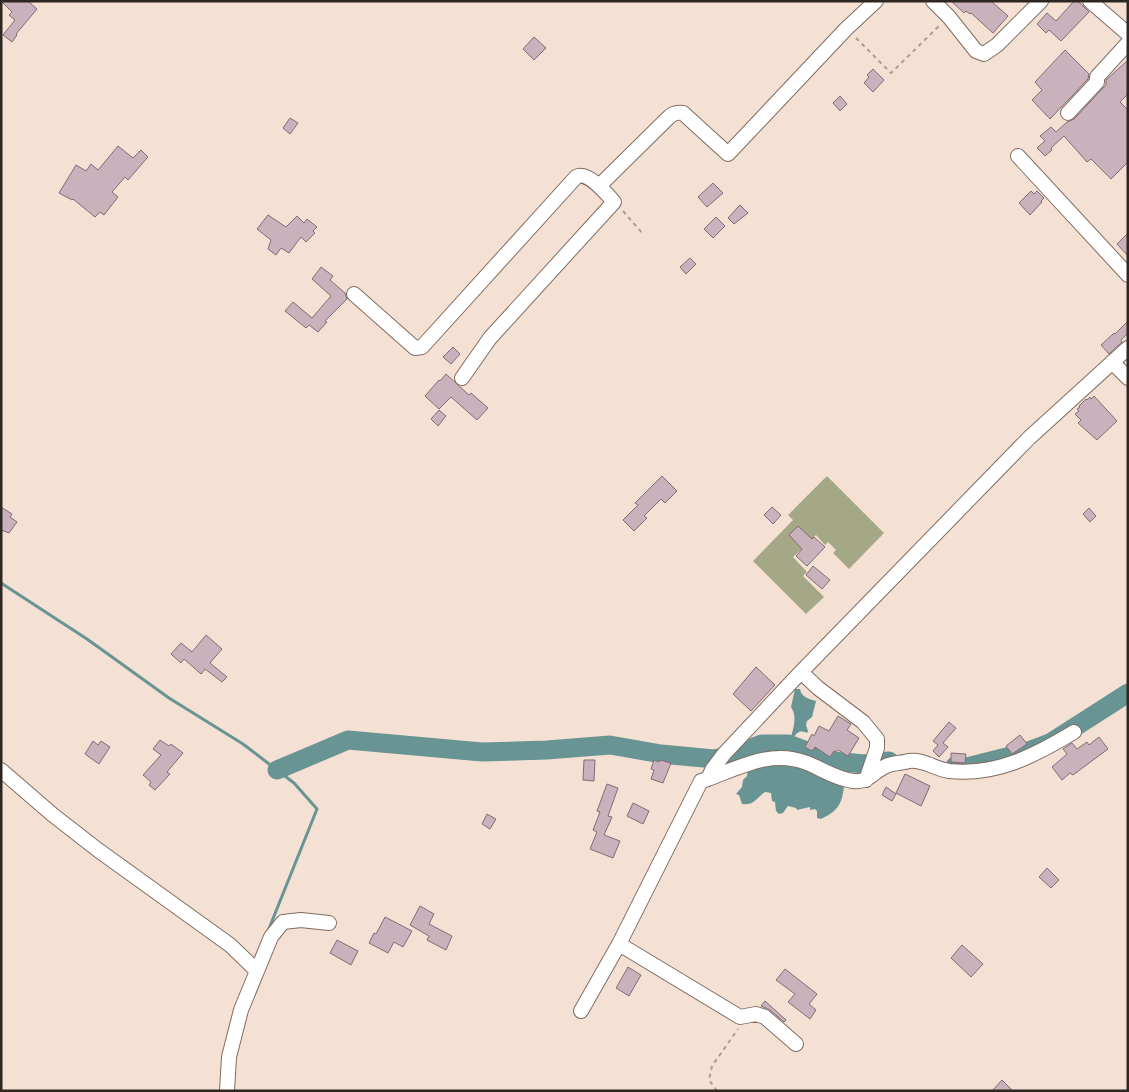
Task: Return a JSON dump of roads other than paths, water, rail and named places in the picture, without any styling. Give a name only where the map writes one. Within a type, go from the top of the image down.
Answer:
[{"type":"street","points":[[599,186],[666,119],[678,112],[683,113],[728,154],[846,28],[876,1]]},
{"type":"street","points":[[934,1],[976,51],[984,54],[997,45],[1042,1]]},
{"type":"street","points":[[1090,1],[1128,34]]},
{"type":"street","points":[[1068,113],[1097,82],[1097,77],[1128,43]]},
{"type":"street","points":[[1018,156],[1128,276]]},
{"type":"street","points":[[354,294],[415,348],[422,348],[576,177],[584,175],[599,186],[614,202],[490,338],[462,378]]},
{"type":"street","points":[[710,775],[724,754],[801,672],[1029,438],[1128,348]]},
{"type":"street","points":[[1112,362],[1128,378]]},
{"type":"street","points":[[801,672],[818,688],[863,722],[877,739],[873,762],[866,780]]},
{"type":"street","points":[[581,1011],[619,944],[701,781],[710,775],[762,759],[776,758],[806,762],[828,773],[852,781],[866,780],[886,766],[911,761],[921,762],[947,771],[976,772],[1030,757],[1074,732]]},
{"type":"street","points":[[1,770],[67,826],[230,945],[257,970]]},
{"type":"street","points":[[227,1091],[229,1056],[241,1010],[271,937],[283,922],[301,920],[329,923]]},
{"type":"street","points":[[619,944],[740,1017],[756,1014],[765,1018],[796,1044]]},
{"type":"water","points":[[795,689],[800,689],[804,696],[816,701],[812,717],[807,721],[807,733],[799,732],[793,738],[791,737],[794,718],[791,707]]},
{"type":"water","points":[[786,764],[804,769],[844,786],[842,798],[835,810],[821,819],[817,818],[817,811],[815,809],[810,810],[810,807],[797,810],[788,806],[783,813],[779,814],[776,811],[775,802],[772,801],[771,793],[765,792],[750,804],[742,804],[739,795],[736,794],[742,787],[748,768]]},
{"type":"waterway","points":[[1,583],[87,639],[169,698],[243,744],[294,783],[317,809],[268,931]]},
{"type":"waterway","points":[[955,766],[967,767],[1026,752],[1050,743],[1128,693]]},
{"type":"waterway","points":[[277,770],[348,740],[482,752],[547,750],[610,745],[661,754],[714,759],[733,755],[762,744],[788,744],[833,761],[864,764],[889,761]]}]
